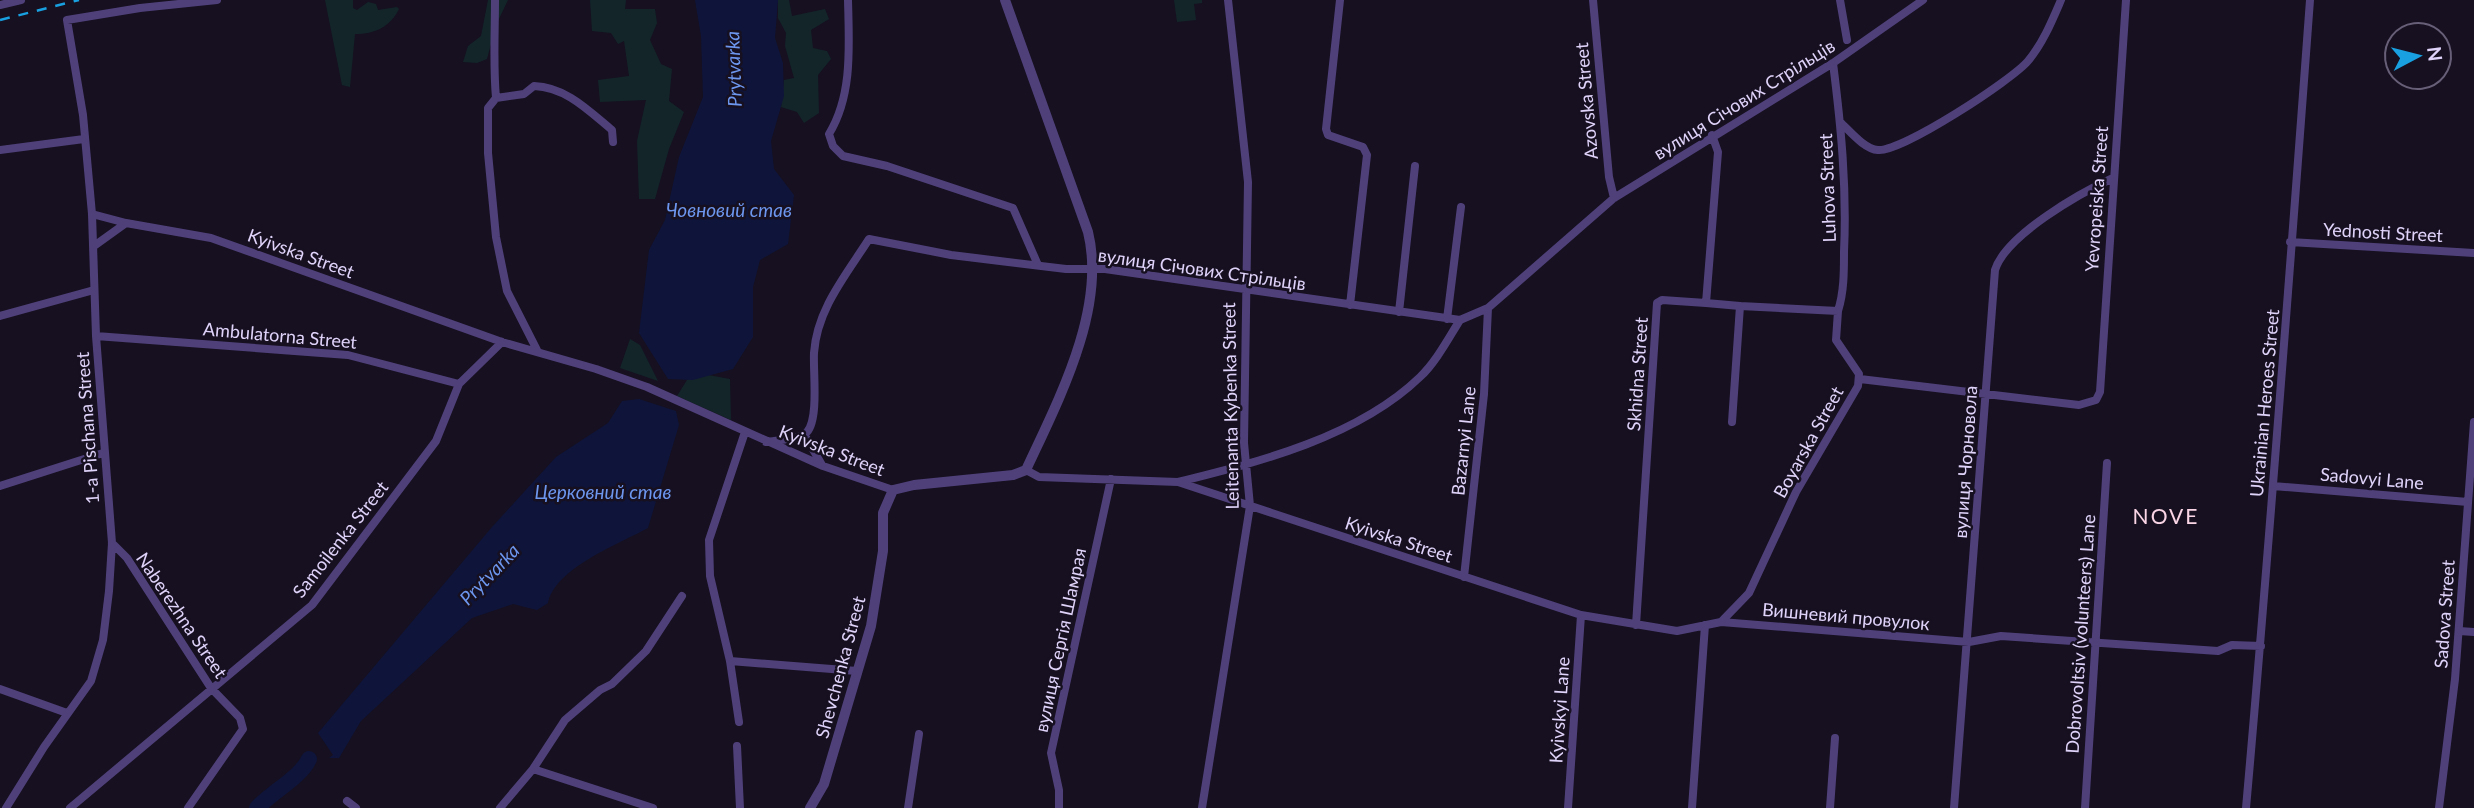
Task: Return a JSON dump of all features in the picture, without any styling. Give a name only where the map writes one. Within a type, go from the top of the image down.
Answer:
[{"type":"street","points":[[0,5],[21,0]]},
{"type":"street","name":"1-a Pischana Street","points":[[6,808],[90,681],[103,640],[112,543],[103,453],[92,214],[67,20],[140,8],[217,0]]},
{"type":"street","points":[[495,0],[496,49],[492,58],[496,98]]},
{"type":"street","points":[[848,0],[849,47],[844,108],[829,134],[832,146],[843,156],[887,166],[1013,208],[1038,265]]},
{"type":"street","points":[[1004,0],[1088,232],[1093,268],[1090,306],[1079,342],[1026,470]]},
{"type":"street","name":"Leitenanta Kybenka Street","points":[[1202,808],[1250,506],[1245,465],[1244,291],[1248,182],[1228,0]]},
{"type":"street","points":[[1340,0],[1326,129],[1328,135],[1363,147],[1367,155],[1350,306]]},
{"type":"street","name":"Azovska Street","points":[[1593,0],[1609,177],[1614,198]]},
{"type":"street","points":[[1840,0],[1847,40]]},
{"type":"street","name":"вулиця Січових Стрільців","points":[[804,434],[809,430],[814,412],[814,352],[821,316],[869,239],[951,254],[1038,265],[1093,268],[1460,320],[1488,308],[1614,198],[1712,135],[1833,63],[1923,0]]},
{"type":"street","points":[[1840,122],[1871,149],[1880,150],[1905,144],[2014,75],[2040,45],[2061,0]]},
{"type":"street","name":"Yevropeiska Street","points":[[1986,395],[2079,405],[2096,400],[2100,392],[2126,0]]},
{"type":"street","name":"Ukrainian Heroes Street","points":[[2246,808],[2286,354],[2291,242],[2310,0]]},
{"type":"street","name":"Luhova Street","points":[[1833,63],[1840,122],[1846,223],[1842,299],[1838,311]]},
{"type":"street","points":[[537,351],[507,291],[496,237],[488,153],[488,108],[496,98],[524,94],[534,86],[550,86],[579,102],[612,130],[613,142]]},
{"type":"street","points":[[1712,135],[1718,152],[1706,303],[1838,311]]},
{"type":"street","points":[[0,150],[84,138]]},
{"type":"street","points":[[1399,312],[1415,166]]},
{"type":"street","name":"вулиця Чорновола","points":[[1954,808],[1969,642],[1995,270],[1999,257],[2007,248],[2087,190],[2113,178]]},
{"type":"street","points":[[1447,319],[1461,208]]},
{"type":"street","name":"Kyivska Street","points":[[92,214],[211,238],[502,342],[647,387],[823,466],[893,490],[914,485],[1013,475],[1026,470],[1039,477],[1178,482],[1581,615],[1636,625]]},
{"type":"street","points":[[94,246],[127,223]]},
{"type":"street","name":"Yednosti Street","points":[[2291,242],[2474,253]]},
{"type":"street","points":[[0,316],[94,290]]},
{"type":"street","name":"Skhidna Street","points":[[1636,625],[1657,303],[1662,300],[1706,303]]},
{"type":"street","points":[[1732,422],[1741,306]]},
{"type":"street","name":"Bazarnyi Lane","points":[[1464,577],[1484,394],[1488,308]]},
{"type":"street","name":"Boyarska Street","points":[[1721,622],[1749,593],[1802,481],[1850,402],[1860,379],[1836,340],[1838,311]]},
{"type":"street","points":[[1178,482],[1295,449],[1366,416],[1422,376],[1460,320]]},
{"type":"street","name":"Ambulatorna Street","points":[[96,337],[348,355],[459,384]]},
{"type":"street","name":"Samoilenka Street","points":[[70,808],[312,605],[436,440],[459,384],[502,342]]},
{"type":"street","points":[[1860,379],[1986,395]]},
{"type":"street","name":"Sadova Street","points":[[2439,808],[2459,631],[2474,422]]},
{"type":"street","points":[[739,722],[730,661],[710,576],[709,540],[745,432]]},
{"type":"street","points":[[766,442],[804,434],[823,466]]},
{"type":"street","points":[[0,486],[103,453]]},
{"type":"street","name":"Dobrovoltsiv (volunteers) Lane","points":[[2085,808],[2107,463]]},
{"type":"street","name":"вулиця Сергія Шамрая","points":[[1059,808],[1059,790],[1051,752],[1111,479]]},
{"type":"street","name":"Sadovyi Lane","points":[[2273,486],[2468,502]]},
{"type":"street","name":"Shevchenka Street","points":[[810,808],[824,784],[871,626],[879,579],[883,513],[893,490]]},
{"type":"street","name":"Naberezhna Street","points":[[112,543],[127,558],[211,688],[240,718],[243,729],[188,808]]},
{"type":"street","points":[[500,808],[533,769],[565,720],[600,690],[612,684],[646,652],[682,596]]},
{"type":"street","name":"Kyivskyi Lane","points":[[1568,808],[1581,615]]},
{"type":"street","name":"Вишневий провулок","points":[[1636,625],[1677,631],[1721,622],[1969,642],[2001,636],[2218,651],[2232,645],[2261,646]]},
{"type":"street","points":[[1692,808],[1705,625]]},
{"type":"street","points":[[2459,631],[2474,632]]},
{"type":"street","points":[[730,661],[857,671]]},
{"type":"street","points":[[0,690],[67,713]]},
{"type":"street","points":[[908,808],[919,734]]},
{"type":"street","points":[[1830,808],[1835,738]]},
{"type":"street","points":[[737,746],[740,808]]},
{"type":"street","points":[[533,769],[653,808]]},
{"type":"street","points":[[347,801],[356,808]]},
{"type":"shaded area","points":[[325,0],[353,0],[353,8],[357,10],[368,2],[376,4],[378,10],[399,9],[381,28],[369,33],[355,34],[350,87],[342,85]]},
{"type":"shaded area","points":[[488,0],[508,0],[496,25],[487,59],[477,63],[463,62],[468,46],[481,36]]},
{"type":"shaded area","points":[[590,0],[626,0],[625,9],[655,9],[657,23],[650,40],[661,64],[672,69],[669,101],[684,112],[669,149],[655,199],[639,199],[637,141],[646,100],[600,102],[598,80],[629,76],[624,41],[618,44],[611,33],[592,31]]},
{"type":"shaded area","points":[[778,0],[789,0],[792,16],[825,9],[829,19],[811,30],[813,48],[827,51],[831,59],[818,75],[819,113],[804,123],[797,112],[781,107],[784,80],[794,78],[785,46],[786,33],[778,18]]},
{"type":"shaded area","points":[[1174,0],[1202,0],[1202,3],[1194,4],[1196,20],[1177,22]]},
{"type":"shaded area","points":[[630,339],[640,345],[658,381],[620,368]]},
{"type":"shaded area","points":[[692,372],[730,379],[731,420],[677,396]]},
{"type":"water","name":"Човновий став","points":[[695,0],[778,0],[775,38],[783,63],[784,96],[771,141],[774,169],[794,195],[788,244],[760,260],[753,287],[753,337],[733,369],[693,380],[668,379],[639,333],[649,250],[665,220],[679,157],[703,97],[701,36]]},
{"type":"water","name":"Церковний став","points":[[639,399],[676,411],[679,425],[648,528],[575,568],[553,590],[548,603],[537,610],[513,604],[472,618],[361,721],[339,758],[329,758],[333,755],[318,733],[492,527],[556,457],[608,423],[622,401]]},
{"type":"waterway","name":"Prytvarka","points":[[257,808],[300,772],[309,759]]},
{"type":"railway","points":[[0,20],[79,0]]},
{"type":"district","name":"NOVE","points":[[2166,515]]}]
